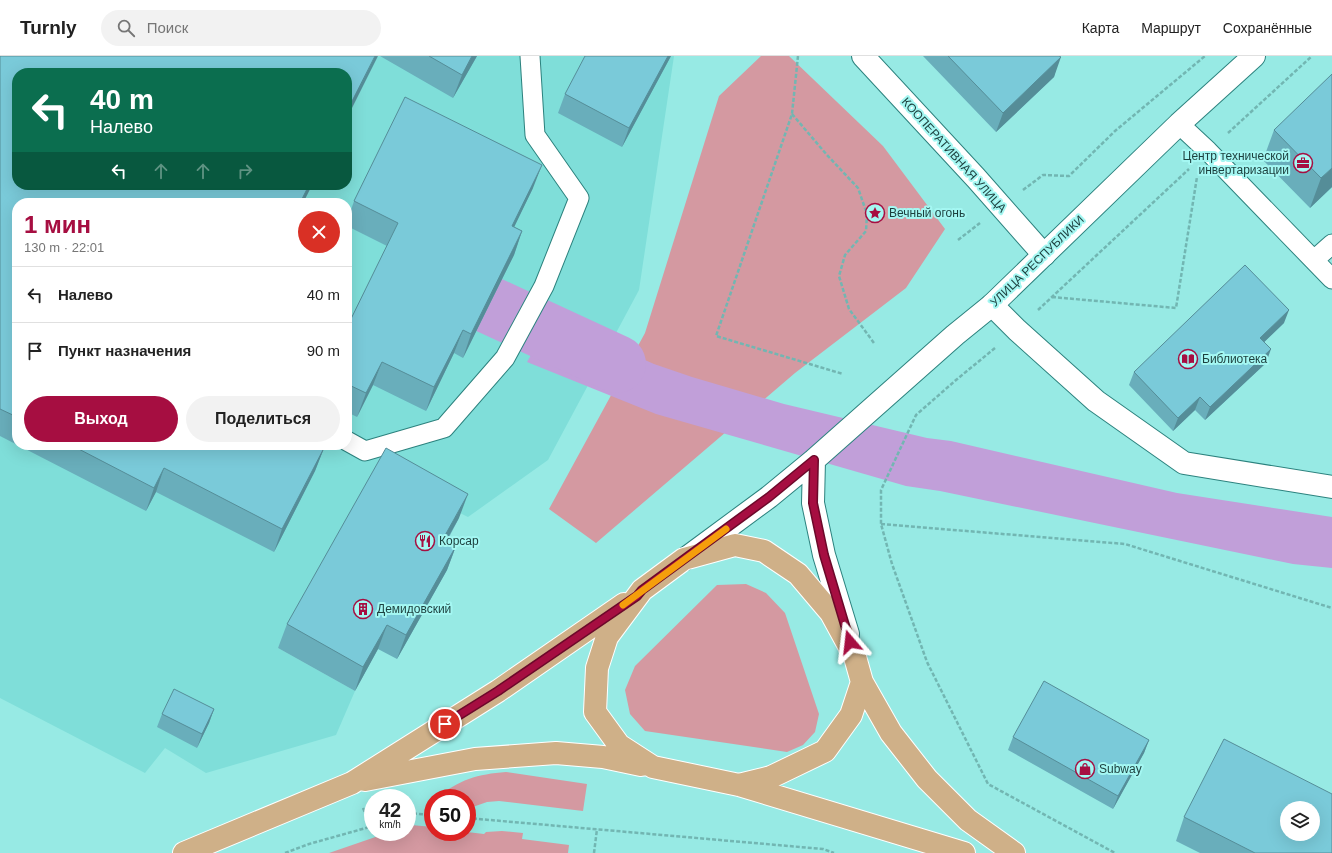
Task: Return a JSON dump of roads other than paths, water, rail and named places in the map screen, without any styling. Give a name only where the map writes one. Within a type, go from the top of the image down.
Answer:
[{"type":"main road","name":"КООПЕРАТИВНАЯ УЛИЦА","points":[[863,56],[1044,255]]},
{"type":"main road","name":"УЛИЦА РЕСПУБЛИКИ","points":[[684,559],[769,497],[814,460],[992,304],[1179,124],[1254,56]]},
{"type":"main road","points":[[992,304],[1017,330],[1096,401],[1184,463],[1332,487]]},
{"type":"main road","points":[[814,460],[813,503],[824,555],[862,682],[892,733],[927,779],[968,820],[1014,853]]},
{"type":"main road","points":[[653,768],[619,745],[595,712],[597,668],[607,637],[637,596],[642,590],[684,559],[735,546],[764,551],[798,574],[831,613],[855,657]]},
{"type":"main road","points":[[184,853],[352,783],[498,691],[637,596]]},
{"type":"main road","points":[[739,785],[771,776],[825,751],[851,715],[862,682]]},
{"type":"main road","points":[[352,783],[475,759],[556,753],[603,757],[739,785],[964,853]]},
{"type":"lane","points":[[352,444],[365,451],[444,428],[505,358],[544,286],[579,198],[535,135],[530,56]]},
{"type":"lane","points":[[1179,124],[1204,155],[1332,278]]},
{"type":"lane","points":[[1314,260],[1332,244]]},
{"type":"waterway","points":[[489,305],[617,364]]},
{"type":"place","name":"Центр технической инвертаризации","points":[[1303,163]]},
{"type":"place","name":"Вечный огонь","points":[[875,213]]},
{"type":"place","name":"Библиотека","points":[[1188,359]]},
{"type":"place","name":"Корсар","points":[[425,541]]},
{"type":"place","name":"Демидовский","points":[[363,609]]},
{"type":"place","name":"Subway","points":[[1085,769]]}]
